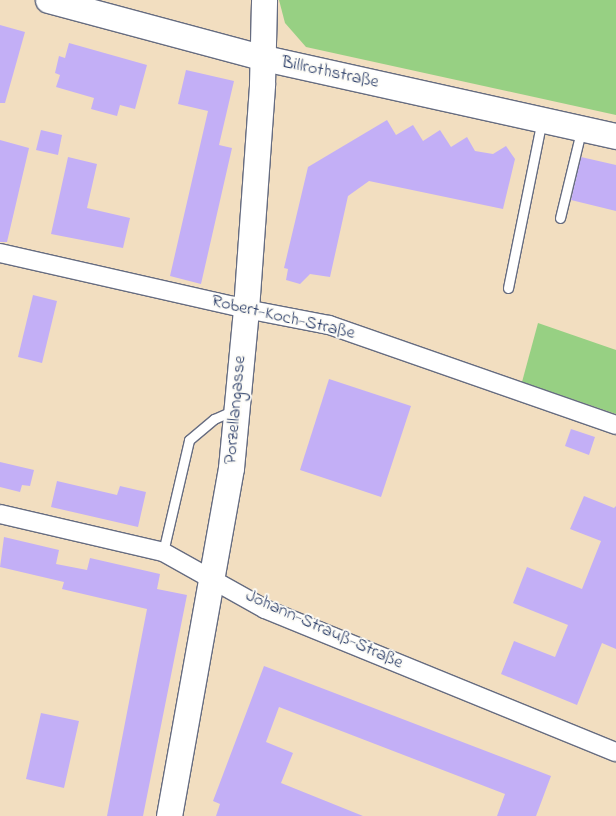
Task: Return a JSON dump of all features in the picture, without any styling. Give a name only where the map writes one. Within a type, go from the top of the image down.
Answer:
[{"type":"street","name":"Billrothstraße","points":[[48,0],[264,58],[616,136]]},
{"type":"street","name":"Porzellangasse","points":[[169,816],[231,468],[235,409],[246,309],[264,58],[264,0]]},
{"type":"street","name":"Robert-Koch-Straße","points":[[0,253],[246,309],[328,325],[616,425]]},
{"type":"street","name":"Johann-Strauß-Straße","points":[[0,514],[164,552],[212,577],[265,609],[616,752]]},
{"type":"lane","points":[[508,288],[542,120]]},
{"type":"lane","points":[[560,218],[582,128]]},
{"type":"lane","points":[[164,552],[189,440],[214,419],[235,409]]},
{"type":"green space","points":[[279,0],[616,0],[616,115],[306,47],[285,23]]},
{"type":"green space","points":[[538,323],[616,350],[616,414],[522,382]]},
{"type":"building","points":[[0,25],[25,32],[5,103],[0,103]]},
{"type":"building","points":[[69,43],[147,65],[135,109],[120,105],[117,116],[91,109],[94,98],[56,87],[60,75],[55,73],[59,56],[65,58]]},
{"type":"building","points":[[186,70],[234,81],[219,145],[232,148],[201,284],[170,276],[208,111],[178,104]]},
{"type":"building","points":[[387,120],[396,135],[413,125],[423,141],[440,130],[451,147],[467,137],[475,151],[493,154],[506,146],[515,159],[503,209],[369,181],[348,196],[330,277],[310,274],[300,284],[286,280],[288,269],[284,268],[308,167]]},
{"type":"building","points":[[41,130],[62,135],[58,155],[36,150]]},
{"type":"building","points":[[0,140],[29,148],[7,242],[0,242]]},
{"type":"building","points":[[68,157],[97,164],[87,208],[130,218],[123,248],[51,234]]},
{"type":"building","points":[[581,157],[616,165],[616,211],[571,200]]},
{"type":"building","points":[[33,295],[57,301],[42,363],[18,357]]},
{"type":"building","points":[[329,379],[411,406],[381,497],[300,470]]},
{"type":"building","points":[[571,429],[595,437],[589,455],[565,446]]},
{"type":"building","points":[[0,462],[34,470],[30,486],[22,485],[20,492],[0,487]]},
{"type":"building","points":[[57,481],[117,495],[120,486],[146,492],[138,527],[51,507]]},
{"type":"building","points":[[584,496],[614,508],[616,506],[616,649],[602,643],[577,705],[501,674],[514,641],[555,657],[568,625],[513,603],[527,567],[582,589],[601,541],[570,529]]},
{"type":"building","points":[[4,537],[59,550],[56,564],[87,570],[90,558],[160,574],[157,589],[187,595],[143,816],[107,816],[147,609],[62,589],[64,582],[0,567]]},
{"type":"building","points":[[264,666],[551,776],[536,816],[497,816],[505,794],[279,707],[266,742],[293,753],[281,783],[363,816],[216,816],[220,804],[213,801]]},
{"type":"building","points":[[41,713],[79,721],[64,788],[26,779]]}]
